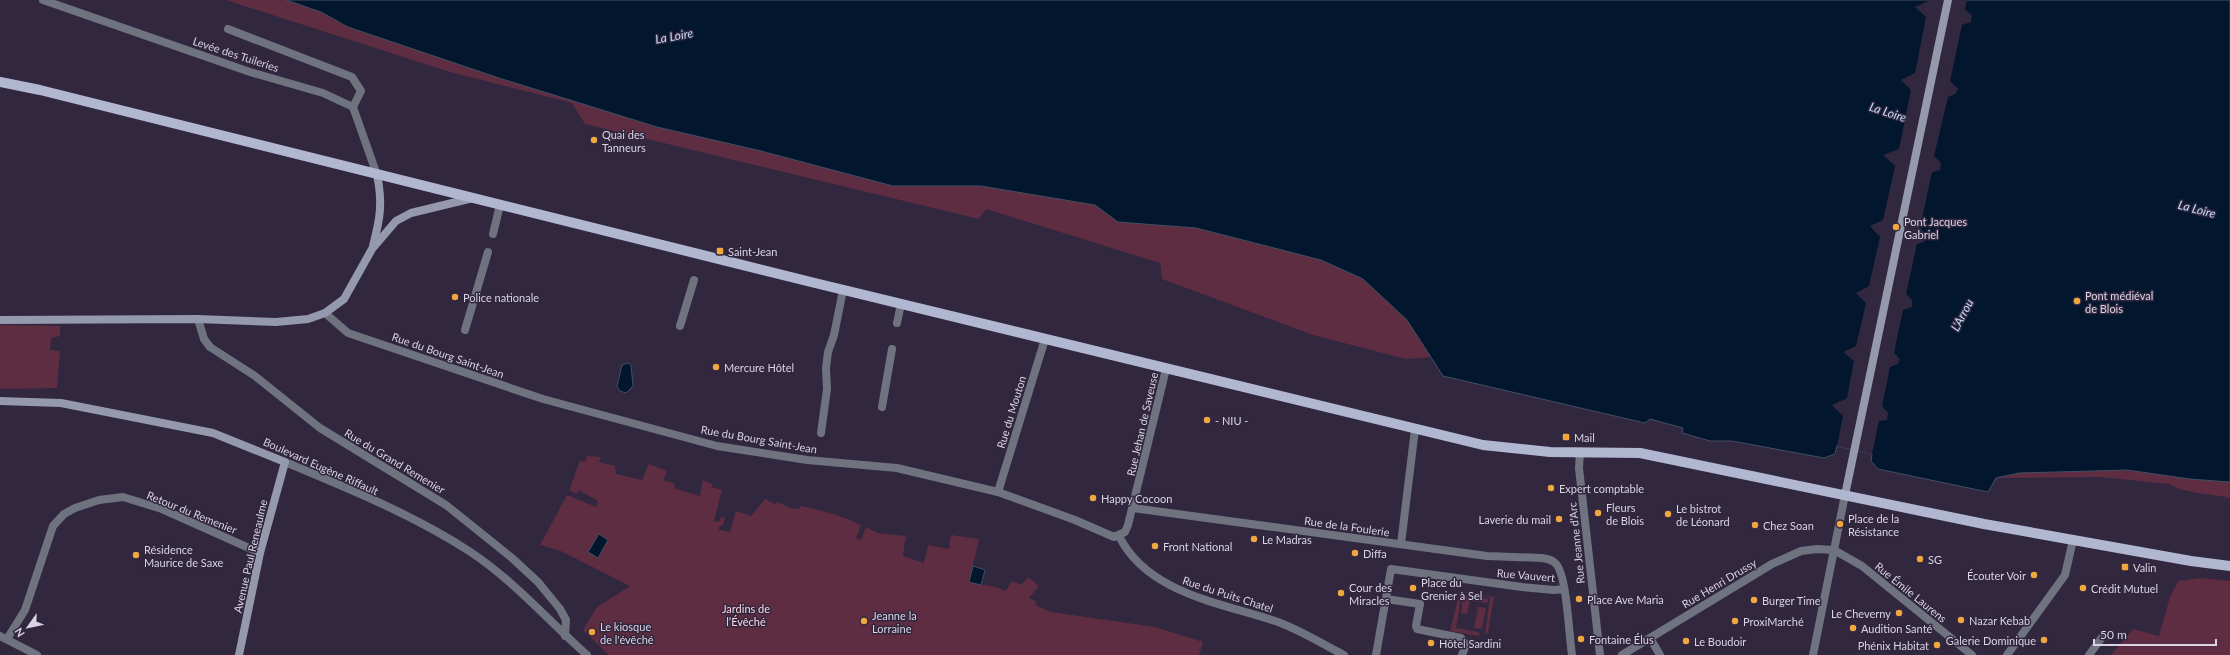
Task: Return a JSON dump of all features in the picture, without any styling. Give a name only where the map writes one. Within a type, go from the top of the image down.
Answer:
[{"type":"main road","points":[[1845,495],[1948,0]]},
{"type":"main road","points":[[0,82],[40,90],[843,290],[1483,445],[1512,450],[1640,453],[2073,540],[2230,566]]},
{"type":"main road","points":[[372,249],[381,214],[382,195],[378,174]]},
{"type":"main road","points":[[0,320],[198,320],[276,322],[308,319],[325,313],[344,298],[372,249],[396,221],[410,214],[474,198]]},
{"type":"main road","name":"Boulevard Eugène Riffault","points":[[0,401],[61,403],[213,433],[285,462]]},
{"type":"main road","name":"Avenue Paul Reneaulme","points":[[239,655],[260,553],[285,462]]},
{"type":"street","name":"Levée des Tuileries","points":[[43,0],[250,72],[323,94],[353,107]]},
{"type":"street","points":[[228,29],[352,76],[361,91],[353,107],[378,174]]},
{"type":"street","points":[[493,234],[500,205]]},
{"type":"street","points":[[465,330],[488,252]]},
{"type":"street","points":[[680,326],[694,280]]},
{"type":"street","points":[[821,433],[827,389],[826,368],[828,352],[834,335],[843,290]]},
{"type":"street","points":[[897,323],[900,304]]},
{"type":"street","name":"Rue du Bourg Saint-Jean","points":[[325,313],[348,333],[542,399],[702,442],[807,460],[898,468],[998,492],[1075,520],[1110,537],[1119,536]]},
{"type":"street","name":"Rue du Grand Remenier","points":[[198,320],[204,339],[210,347],[255,376],[320,428],[446,505],[512,558],[538,582],[560,609],[566,620],[566,636]]},
{"type":"street","name":"Rue du Mouton","points":[[998,492],[1044,339]]},
{"type":"street","points":[[882,407],[892,348]]},
{"type":"street","name":"Rue Jehan de Saveuse","points":[[1133,508],[1166,369]]},
{"type":"street","points":[[1401,544],[1415,429]]},
{"type":"street","name":"Rue Jeanne d'Arc","points":[[1580,452],[1579,468],[1600,655]]},
{"type":"street","name":"Boulevard Eugène Riffault","points":[[285,462],[417,521],[469,551],[509,583],[587,655]]},
{"type":"street","points":[[1813,655],[1845,495]]},
{"type":"street","name":"Retour du Remenier","points":[[3,637],[25,610],[54,526],[64,514],[75,508],[99,500],[123,497],[162,509],[260,553]]},
{"type":"street","points":[[1119,536],[1125,532],[1133,508]]},
{"type":"street","name":"Rue de la Foulerie","points":[[1133,508],[1487,556],[1542,558],[1556,564],[1560,570],[1564,589]]},
{"type":"street","name":"Rue du Puits Chatel","points":[[1119,536],[1133,558],[1164,583],[1176,589],[1228,608],[1276,621],[1344,655]]},
{"type":"street","points":[[2007,655],[2065,575],[2073,540]]},
{"type":"street","name":"Rue Henri Drussy","points":[[1622,655],[1782,559],[1801,551],[1834,550]]},
{"type":"street","name":"Rue Émile Laurens","points":[[1834,550],[1862,566],[1972,655]]},
{"type":"street","name":"Rue Vauvert","points":[[1386,599],[1391,569],[1522,587],[1554,590],[1564,589]]},
{"type":"street","points":[[1564,589],[1572,655]]},
{"type":"street","points":[[1376,655],[1386,599],[1420,604],[1416,626],[1417,629],[1461,638],[1466,643],[1462,655]]},
{"type":"street","points":[[2089,655],[2103,636]]},
{"type":"street","points":[[3,637],[37,655]]},
{"type":"street","points":[[1650,638],[1660,655]]},
{"type":"green space","points":[[226,0],[286,0],[321,12],[348,27],[499,78],[657,127],[761,151],[893,186],[981,186],[1095,205],[1118,222],[1196,228],[1321,260],[1363,279],[1407,320],[1431,357],[1406,359],[1313,335],[1162,279],[1160,263],[986,209],[979,219],[585,124],[572,103],[450,72]]},
{"type":"green space","points":[[0,325],[60,326],[60,336],[51,338],[50,350],[60,351],[57,388],[0,389]]},
{"type":"green space","name":"Jardins de l’Évêché","points":[[587,456],[601,457],[599,462],[615,466],[616,474],[642,480],[649,464],[667,471],[663,480],[675,484],[674,488],[700,496],[703,480],[712,484],[712,487],[722,490],[714,521],[719,522],[721,517],[725,518],[723,525],[719,526],[719,530],[730,532],[736,511],[751,516],[765,499],[775,504],[778,502],[790,508],[800,509],[800,506],[816,509],[854,522],[861,525],[856,538],[861,540],[866,527],[878,533],[905,536],[907,540],[905,540],[903,556],[924,563],[928,545],[949,549],[951,535],[979,539],[969,582],[996,587],[1006,591],[1012,581],[1022,585],[1028,577],[1039,586],[1029,598],[1037,602],[1035,605],[1051,612],[1155,627],[1203,642],[1199,655],[609,655],[583,630],[597,607],[630,586],[561,551],[540,545],[567,495],[596,507],[598,501],[579,490],[577,494],[569,490],[580,461],[585,462]]},
{"type":"green space","points":[[2070,470],[2127,470],[2190,479],[2230,482],[2230,498],[2189,491],[2169,484],[2100,477],[1996,478],[2019,473]]},
{"type":"green space","points":[[2201,578],[2230,581],[2230,655],[2111,655],[2133,629],[2159,636],[2170,597],[2178,581]]},
{"type":"green space","points":[[1460,591],[1494,597],[1488,633],[1485,634],[1490,597],[1462,592],[1456,628],[1478,632],[1480,635],[1478,636],[1450,631]]},
{"type":"green space","points":[[1463,595],[1488,599],[1487,603],[1470,601],[1467,614],[1461,613]]},
{"type":"green space","points":[[1478,607],[1486,608],[1482,629],[1474,628]]},
{"type":"water","points":[[286,0],[2230,0],[2230,482],[2190,479],[2127,470],[2019,473],[1996,478],[1988,492],[1878,469],[1871,461],[1872,454],[1837,446],[1835,454],[1824,458],[1732,441],[1710,441],[1682,433],[1683,428],[1650,419],[1645,423],[1443,376],[1407,320],[1363,279],[1321,260],[1196,228],[1118,222],[1095,205],[981,186],[893,186],[761,151],[657,127],[499,78],[348,27],[321,12]]},
{"type":"water","points":[[628,363],[631,365],[633,386],[626,393],[620,391],[617,386],[622,365]]},
{"type":"water","points":[[599,534],[608,540],[598,558],[588,552]]},
{"type":"water","points":[[973,566],[985,570],[981,585],[969,582]]},
{"type":"pier","name":"Pont Jacques Gabriel","points":[[1930,0],[1967,0],[1965,10],[1972,15],[1971,22],[1962,25],[1950,81],[1958,89],[1955,94],[1948,97],[1934,156],[1941,163],[1940,170],[1932,172],[1920,228],[1926,235],[1924,242],[1917,244],[1906,294],[1912,300],[1912,307],[1903,310],[1894,353],[1900,359],[1898,364],[1890,367],[1882,406],[1888,413],[1887,420],[1879,421],[1872,454],[1837,446],[1843,416],[1832,405],[1847,398],[1854,361],[1843,352],[1856,346],[1866,303],[1856,293],[1869,286],[1880,237],[1870,226],[1883,220],[1895,166],[1883,155],[1899,149],[1911,90],[1901,80],[1915,73],[1926,17],[1915,7]]},
{"type":"place","name":"Quai des Tanneurs","points":[[594,140]]},
{"type":"place","name":"Pont Jacques Gabriel","points":[[1896,227]]},
{"type":"place","name":"Saint-Jean","points":[[720,251]]},
{"type":"place","name":"Police nationale","points":[[455,297]]},
{"type":"place","name":"Pont médiéval de Blois","points":[[2077,301]]},
{"type":"place","name":"Mercure Hôtel","points":[[716,367]]},
{"type":"place","name":"‑ NIU ‑","points":[[1207,420]]},
{"type":"place","name":"Mail","points":[[1566,437]]},
{"type":"place","name":"Expert comptable","points":[[1551,488]]},
{"type":"place","name":"Happy Cocoon","points":[[1093,498]]},
{"type":"place","name":"Fleurs de Blois","points":[[1598,513]]},
{"type":"place","name":"Le bistrot de Léonard","points":[[1668,514]]},
{"type":"place","name":"Laverie du mail","points":[[1559,519]]},
{"type":"place","name":"Place de la Résistance","points":[[1840,524]]},
{"type":"place","name":"Chez Soan","points":[[1755,525]]},
{"type":"place","name":"Le Madras","points":[[1254,539]]},
{"type":"place","name":"Front National","points":[[1155,546]]},
{"type":"place","name":"Diffa","points":[[1355,553]]},
{"type":"place","name":"Résidence Maurice de Saxe","points":[[136,555]]},
{"type":"place","name":"SG","points":[[1920,559]]},
{"type":"place","name":"Valin","points":[[2125,567]]},
{"type":"place","name":"Écouter Voir","points":[[2034,575]]},
{"type":"place","name":"Place du Grenier à Sel","points":[[1413,588]]},
{"type":"place","name":"Crédit Mutuel","points":[[2083,588]]},
{"type":"place","name":"Cour des Miracles","points":[[1341,593]]},
{"type":"place","name":"Place Ave Maria","points":[[1579,599]]},
{"type":"place","name":"Burger Time","points":[[1754,600]]},
{"type":"place","name":"Le Cheverny","points":[[1899,613]]},
{"type":"place","name":"Nazar Kebab","points":[[1961,620]]},
{"type":"place","name":"Jeanne la Lorraine","points":[[864,621]]},
{"type":"place","name":"ProxiMarché","points":[[1735,621]]},
{"type":"place","name":"Audition Santé","points":[[1853,628]]},
{"type":"place","name":"Le kiosque de l'évêché","points":[[592,632]]},
{"type":"place","name":"Fontaine Élus","points":[[1581,639]]},
{"type":"place","name":"Galerie Dominique","points":[[2044,640]]},
{"type":"place","name":"Le Boudoir","points":[[1686,641]]},
{"type":"place","name":"Hôtel Sardini","points":[[1431,643]]},
{"type":"place","name":"Phénix Habitat","points":[[1937,645]]},
{"type":"water label","name":"La Loire","points":[[674,36]]},
{"type":"water label","name":"La Loire","points":[[1888,112]]},
{"type":"water label","name":"La Loire","points":[[2197,209]]},
{"type":"water label","name":"L'Arrou","points":[[1962,315]]}]
